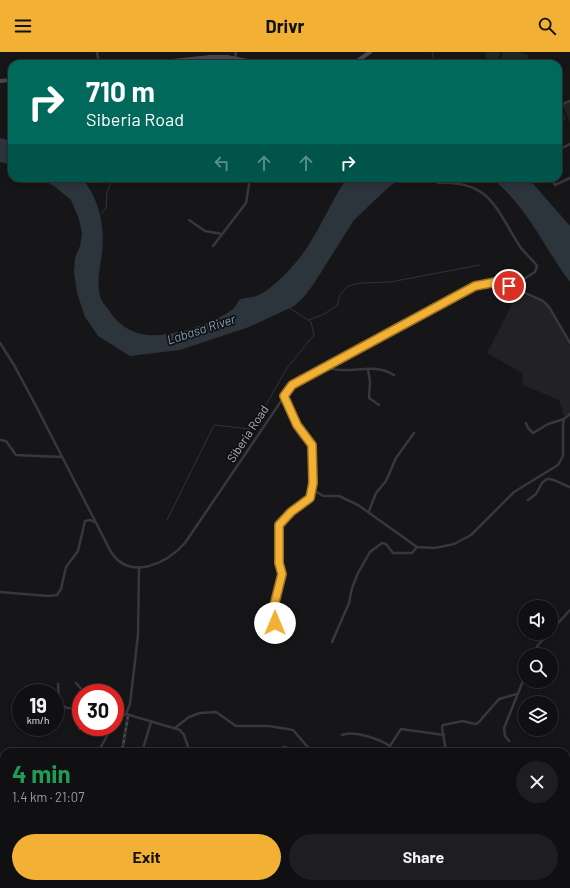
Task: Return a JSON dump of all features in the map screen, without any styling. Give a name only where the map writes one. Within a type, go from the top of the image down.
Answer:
[{"type":"street","points":[[235,59],[236,52]]},
{"type":"street","points":[[359,60],[370,52]]},
{"type":"street","points":[[182,60],[210,57],[238,60]]},
{"type":"street","points":[[213,246],[246,203],[249,182]]},
{"type":"street","points":[[438,183],[452,182],[464,185],[486,194],[492,200],[520,246],[537,266],[535,272],[524,279],[516,289]]},
{"type":"street","points":[[553,182],[555,185],[561,182]]},
{"type":"street","points":[[189,220],[205,230],[222,234]]},
{"type":"street","name":"Siberia Road","points":[[139,568],[158,562],[176,551],[185,543],[292,385],[475,286],[496,282],[543,301],[549,307],[570,343]]},
{"type":"street","points":[[0,343],[14,364],[114,556],[126,565],[139,568],[136,662],[130,704],[124,715],[175,728],[184,735],[189,748]]},
{"type":"street","points":[[325,368],[334,370],[387,370],[394,375]]},
{"type":"street","points":[[368,369],[370,382],[369,398],[379,405]]},
{"type":"street","points":[[276,638],[274,606],[282,574],[279,563],[279,525],[291,512],[308,501],[312,489],[312,445],[297,425],[284,396]]},
{"type":"street","points":[[526,423],[528,428],[533,432],[548,424],[564,419],[570,414]]},
{"type":"street","points":[[312,489],[323,496],[339,496],[345,498],[369,511],[417,547],[436,548],[464,540],[471,536],[514,492],[558,465],[563,456],[562,430],[564,419]]},
{"type":"street","points":[[369,511],[376,493],[386,481],[396,458],[414,433]]},
{"type":"street","points":[[0,440],[6,441],[16,455],[62,457]]},
{"type":"street","points":[[528,500],[536,494],[547,479],[552,478],[562,485],[570,487]]},
{"type":"street","points":[[0,592],[48,596],[56,595],[61,589],[66,567],[78,551],[85,521],[90,520],[96,522]]},
{"type":"street","points":[[332,642],[349,604],[352,588],[358,573],[370,552],[382,543],[386,544],[393,553],[412,553],[417,547]]},
{"type":"street","points":[[558,623],[570,610]]},
{"type":"street","points":[[536,648],[543,640]]},
{"type":"street","points":[[509,741],[505,736],[504,728],[520,688]]},
{"type":"street","points":[[446,748],[442,727],[445,724],[463,721],[475,724],[478,723],[499,699],[517,694]]},
{"type":"street","points":[[175,728],[189,717],[200,713],[216,712],[236,726],[269,726],[293,730],[307,748]]},
{"type":"street","points":[[143,748],[151,722]]},
{"type":"street","points":[[342,735],[353,733],[376,739],[390,746],[401,729],[444,735]]},
{"type":"street","points":[[100,748],[107,736]]},
{"type":"shaded area","points":[[486,52],[500,52],[498,60],[485,58]]},
{"type":"shaded area","points":[[503,52],[519,52],[529,55],[528,60],[500,60]]},
{"type":"shaded area","points":[[570,101],[570,122],[562,105]]},
{"type":"shaded area","points":[[562,110],[566,119],[562,121]]},
{"type":"shaded area","points":[[518,293],[540,301],[548,307],[570,346],[570,413],[564,416],[559,400],[523,385],[522,373],[487,353]]},
{"type":"water","points":[[0,138],[8,140],[8,164],[0,162]]},
{"type":"water","name":"Labasa River","points":[[46,182],[85,182],[98,207],[102,227],[103,238],[98,282],[101,300],[116,320],[126,328],[136,333],[159,335],[184,331],[211,322],[226,314],[235,307],[241,299],[261,294],[273,286],[297,261],[311,241],[345,182],[396,182],[354,220],[313,285],[303,298],[294,306],[249,327],[180,350],[130,356],[98,336],[85,317],[77,293],[74,272],[75,258],[80,246],[82,234],[79,219],[71,200],[54,186]]},
{"type":"water","points":[[496,182],[532,182],[570,226],[570,282],[525,214],[504,189]]},
{"type":"waterway","points":[[432,52],[434,60]]},
{"type":"waterway","points":[[101,213],[106,209],[107,192],[111,182]]},
{"type":"waterway","points":[[309,320],[324,314],[337,306],[340,295],[348,286],[361,283],[390,282],[480,265]]},
{"type":"waterway","points":[[167,520],[214,425],[250,429],[254,426],[287,368],[314,335],[311,322],[288,307]]},
{"type":"railway","points":[[123,748],[128,715]]},
{"type":"route","points":[[275,623],[274,606],[282,574],[279,563],[279,525],[281,521],[291,512],[308,501],[312,492],[313,483],[312,445],[297,425],[284,396],[292,385],[475,286],[496,282],[509,286]]}]
